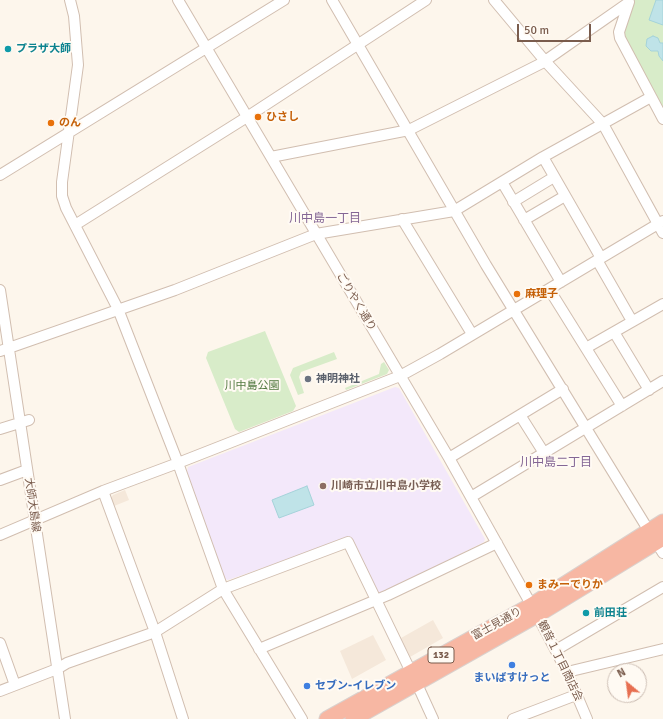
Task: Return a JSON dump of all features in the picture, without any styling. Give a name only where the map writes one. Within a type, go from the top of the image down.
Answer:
[{"type":"highway","name":"富士見通り","points":[[327,719],[414,678],[658,541],[663,522]]},
{"type":"highway","name":"富士見通り","points":[[354,719],[414,678]]},
{"type":"street","points":[[70,0],[75,23],[78,66],[70,132],[64,164],[62,189],[66,208],[118,309],[178,463],[223,589],[302,719]]},
{"type":"street","name":"ごりやく通り","points":[[178,0],[449,458],[534,610]]},
{"type":"street","points":[[0,175],[284,0]]},
{"type":"street","points":[[332,0],[409,130],[454,211],[658,541]]},
{"type":"street","points":[[75,225],[247,117],[426,0]]},
{"type":"street","points":[[0,535],[103,491],[400,376],[515,310],[599,259],[661,226],[603,124],[545,61],[494,0]]},
{"type":"street","points":[[271,157],[409,130],[545,61],[629,2]]},
{"type":"street","points":[[629,2],[619,32],[620,38],[663,119]]},
{"type":"street","points":[[4,349],[175,290],[316,234],[454,211],[543,157],[651,97]]},
{"type":"street","points":[[543,157],[632,321]]},
{"type":"street","points":[[513,202],[554,177]]},
{"type":"street","points":[[502,182],[561,282]]},
{"type":"street","points":[[524,220],[565,196]]},
{"type":"street","points":[[402,219],[472,334]]},
{"type":"street","points":[[549,289],[622,406]]},
{"type":"street","name":"大師大島線","points":[[0,290],[4,349],[24,422],[27,470],[39,518],[64,719]]},
{"type":"street","points":[[586,348],[663,304]]},
{"type":"street","points":[[614,332],[648,390]]},
{"type":"street","points":[[471,497],[663,381]]},
{"type":"street","points":[[449,458],[563,389]]},
{"type":"street","points":[[520,415],[544,453]]},
{"type":"street","points":[[4,428],[24,422]]},
{"type":"street","points":[[0,480],[27,470]]},
{"type":"street","points":[[103,491],[154,632],[183,719]]},
{"type":"street","points":[[0,691],[57,669],[67,662],[154,632],[223,589],[348,542],[433,719]]},
{"type":"street","points":[[259,649],[377,600],[496,543]]},
{"type":"street","points":[[556,650],[663,587]]},
{"type":"street","name":"観音１丁目商店会","points":[[534,610],[567,672],[587,719]]},
{"type":"street","points":[[0,643],[15,685]]},
{"type":"street","points":[[567,672],[663,649]]},
{"type":"street","points":[[513,719],[576,695]]},
{"type":"shaded area","name":"川崎市立川中島小学校","points":[[395,387],[399,388],[485,539],[484,542],[383,593],[377,592],[351,537],[228,580],[224,579],[187,472],[188,467]]},
{"type":"shaded area","points":[[125,490],[129,500],[114,506],[111,498],[113,495]]},
{"type":"shaded area","points":[[433,620],[443,638],[410,657],[401,638]]},
{"type":"shaded area","points":[[373,635],[386,660],[352,679],[340,651]]},
{"type":"green space","points":[[633,0],[663,0],[663,109],[622,34]]},
{"type":"green space","name":"川中島公園","points":[[265,331],[296,406],[293,411],[239,432],[235,429],[206,358],[208,352]]},
{"type":"green space","points":[[334,352],[337,359],[301,372],[299,377],[304,393],[298,395],[290,375],[293,368]]},
{"type":"green space","points":[[384,362],[389,370],[387,374],[346,390],[345,388],[379,374],[381,364]]},
{"type":"water","points":[[656,0],[663,0],[663,25],[649,20]]},
{"type":"water","points":[[653,36],[658,38],[660,43],[663,43],[663,61],[659,56],[658,51],[651,51],[646,46],[647,39]]},
{"type":"water","points":[[307,486],[314,505],[279,518],[272,500]]},
{"type":"place","name":"プラザ大師","points":[[8,49]]},
{"type":"place","name":"ひさし","points":[[258,117]]},
{"type":"place","name":"のん","points":[[51,123]]},
{"type":"place","name":"麻理子","points":[[517,294]]},
{"type":"place","name":"神明神社","points":[[308,379]]},
{"type":"place","name":"川崎市立川中島小学校","points":[[323,486]]},
{"type":"place","name":"まみーでりか","points":[[529,585]]},
{"type":"place","name":"前田荘","points":[[586,613]]},
{"type":"place","name":"まいばすけっと","points":[[512,665]]},
{"type":"place","name":"セブン-イレブン","points":[[307,686]]},
{"type":"district","name":"川中島一丁目","points":[[325,219]]},
{"type":"district","name":"川中島二丁目","points":[[556,463]]}]
